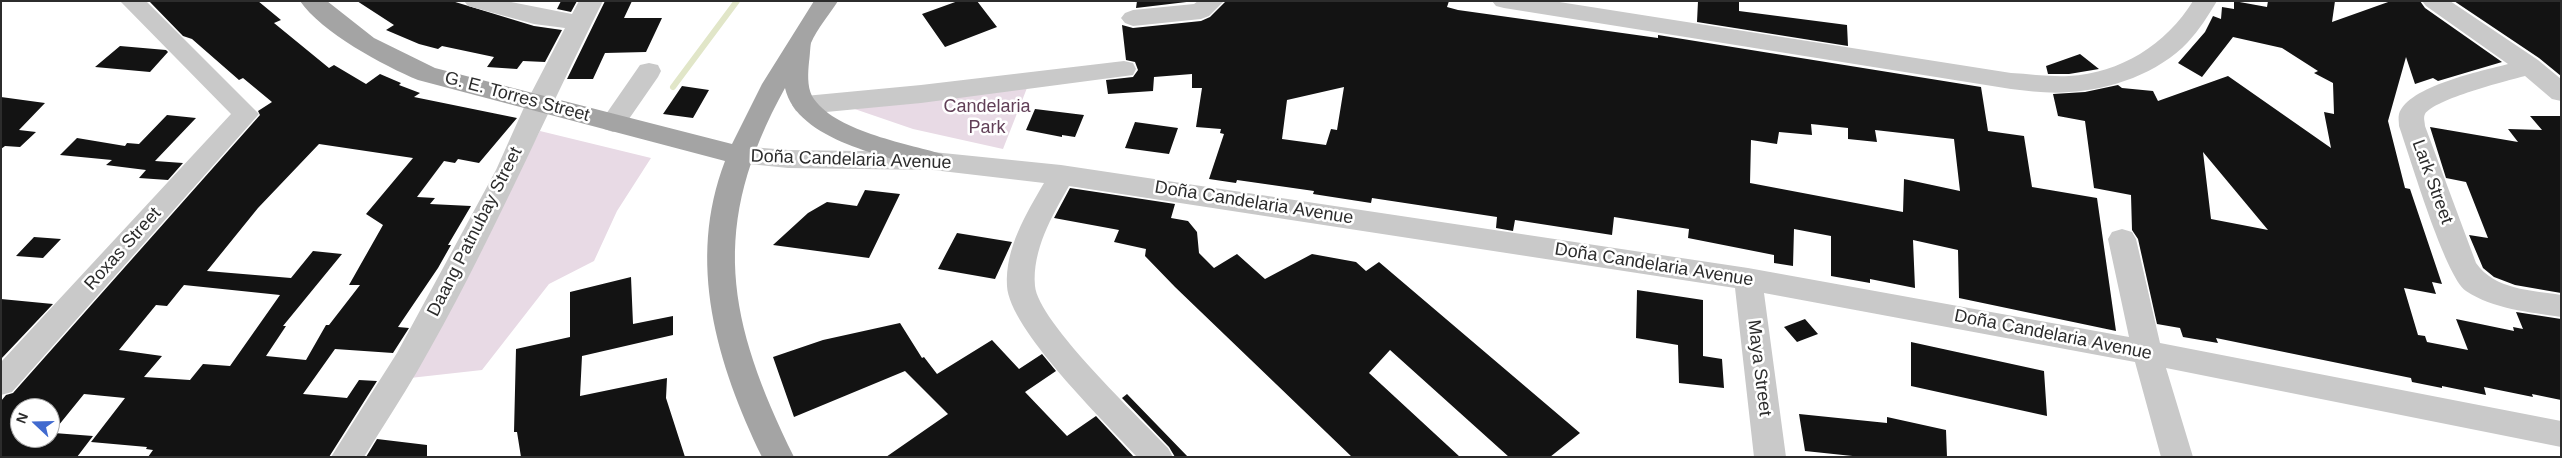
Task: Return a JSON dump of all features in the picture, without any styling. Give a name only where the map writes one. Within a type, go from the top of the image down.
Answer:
[{"type":"main road","name":"G. E. Torres Street","points":[[312,1],[365,45],[399,63],[427,74],[702,147],[739,155]]},
{"type":"main road","points":[[778,457],[761,424],[746,388],[724,318],[721,276],[722,231],[729,191],[739,155],[769,94],[826,1]]},
{"type":"main road","points":[[800,44],[796,66],[797,87],[805,105],[822,120],[838,130],[933,161]]},
{"type":"main road","points":[[702,147],[723,140],[735,132],[769,94]]},
{"type":"street","name":"Roxas Street","points":[[1,383],[246,114],[132,1]]},
{"type":"street","points":[[476,1],[534,16],[581,23]]},
{"type":"street","name":"Daang Patnubay Street","points":[[347,457],[408,361],[509,170],[539,103],[591,1]]},
{"type":"street","points":[[1133,18],[1201,11],[1212,1]]},
{"type":"street","points":[[1504,1],[1992,78],[2069,84],[2105,78],[2132,69],[2174,42],[2194,19],[2205,1]]},
{"type":"street","points":[[2434,1],[2528,66],[2561,93]]},
{"type":"street","name":"Lark Street","points":[[2528,66],[2434,96],[2420,104],[2412,114],[2412,126],[2463,267],[2475,281],[2494,292],[2561,306]]},
{"type":"street","points":[[805,105],[930,93],[1124,69]]},
{"type":"street","points":[[613,123],[649,71]]},
{"type":"street","name":"Doña Candelaria Avenue","points":[[739,155],[796,159],[933,161],[1062,175],[1748,279],[2147,353],[2561,434]]},
{"type":"street","points":[[1062,175],[1044,207],[1026,252],[1021,288],[1026,304],[1035,322],[1047,338],[1157,457]]},
{"type":"street","points":[[2122,240],[2147,353],[2178,457]]},
{"type":"street","name":"Maya Street","points":[[1748,279],[1770,457]]},
{"type":"green space","name":"Candelaria Park","points":[[1027,88],[1003,149],[913,129],[843,105]]},
{"type":"green space","points":[[540,131],[651,158],[617,211],[594,261],[549,284],[482,370],[410,378]]},
{"type":"building","points":[[149,1],[258,1],[281,20],[274,23],[329,68],[334,65],[366,84],[380,74],[401,83],[399,85],[420,93],[414,97],[517,118],[479,163],[458,159],[455,163],[444,161],[417,197],[435,198],[430,204],[471,206],[448,245],[451,245],[438,268],[398,327],[409,328],[393,353],[335,349],[303,394],[347,398],[359,380],[377,381],[329,457],[148,457],[153,450],[146,449],[147,447],[91,442],[125,398],[84,394],[60,424],[60,398],[10,398],[10,448],[60,448],[60,433],[93,436],[77,457],[1,457],[1,401],[6,395],[13,393],[260,115],[258,111],[272,102],[243,78],[239,80],[192,39],[183,36]],"holes":[[[319,144],[413,158],[366,214],[383,225],[349,285],[360,285],[329,325],[326,325],[306,360],[266,356],[286,326],[283,326],[342,254],[313,251],[291,278],[207,271],[258,208]],[[184,285],[280,295],[230,366],[203,364],[190,380],[144,377],[162,356],[119,350],[156,305],[167,306]]]},
{"type":"building","points":[[357,1],[452,1],[534,26],[562,30],[545,62],[523,61],[517,69],[487,67],[494,57],[442,46],[438,49],[419,44],[386,30],[394,25]]},
{"type":"building","points":[[561,1],[577,1],[571,12],[557,9]]},
{"type":"building","points":[[605,1],[632,1],[624,18],[662,18],[646,52],[605,53],[593,79],[567,79]]},
{"type":"building","points":[[958,1],[977,1],[997,27],[945,47],[922,14]]},
{"type":"building","points":[[1137,1],[1195,1],[1136,8]]},
{"type":"building","points":[[1226,1],[1449,1],[1447,7],[1458,10],[1658,38],[1658,35],[1981,87],[1988,131],[2024,136],[2032,187],[2097,198],[2116,331],[1959,298],[1958,250],[1913,240],[1915,288],[1870,279],[1870,283],[1831,276],[1831,236],[1794,229],[1793,266],[1774,263],[1774,255],[1688,238],[1689,229],[1614,217],[1612,235],[1515,220],[1513,231],[1496,228],[1497,217],[1372,198],[1371,203],[1313,194],[1314,191],[1237,180],[1236,183],[1209,179],[1224,134],[1220,133],[1221,129],[1196,127],[1202,88],[1192,88],[1192,74],[1154,77],[1153,91],[1108,94],[1106,80],[1133,77],[1138,70],[1135,62],[1126,60],[1122,25],[1133,28],[1201,21],[1210,17]],"holes":[[[1344,87],[1337,130],[1331,129],[1326,145],[1282,139],[1287,100]],[[1811,124],[1848,128],[1848,139],[1877,142],[1875,130],[1954,139],[1960,191],[1904,179],[1903,212],[1750,183],[1751,140],[1777,144],[1779,132],[1812,135]]]},
{"type":"building","points":[[1698,1],[1739,1],[1739,11],[1847,25],[1848,46],[1697,22]]},
{"type":"building","points":[[2234,1],[2267,7],[2268,1],[2335,1],[2332,22],[2391,1],[2420,1],[2425,8],[2502,62],[2438,81],[2433,78],[2415,84],[2406,57],[2388,121],[2405,188],[2410,189],[2442,284],[2432,282],[2436,294],[2404,288],[2418,335],[2425,336],[2427,342],[2468,350],[2456,319],[2514,331],[2513,327],[2523,329],[2516,312],[2561,319],[2561,400],[2532,394],[2533,397],[2484,387],[2486,395],[2442,386],[2442,388],[2412,382],[2411,378],[2216,338],[2218,343],[2183,337],[2180,328],[2157,324],[2138,239],[2132,230],[2131,195],[2094,188],[2085,121],[2058,116],[2053,94],[2085,92],[2118,85],[2122,88],[2153,91],[2158,101],[2228,76],[2331,148],[2324,112],[2334,114],[2333,83],[2314,73],[2318,71],[2282,48],[2233,37],[2202,77],[2178,63],[2205,32],[2213,16],[2221,19],[2222,7],[2234,9]],"holes":[[[2203,152],[2268,230],[2211,219]]]},
{"type":"building","points":[[2454,1],[2561,1],[2561,76],[2539,58]]},
{"type":"building","points":[[120,46],[166,50],[168,52],[150,72],[95,67]]},
{"type":"building","points":[[2080,54],[2099,69],[2069,74],[2048,74],[2046,66]]},
{"type":"building","points":[[682,86],[709,90],[693,118],[663,114]]},
{"type":"building","points":[[1,97],[45,103],[19,130],[36,132],[20,147],[5,146],[1,149]]},
{"type":"building","points":[[1035,109],[1084,115],[1075,137],[1062,135],[1062,137],[1026,130]]},
{"type":"building","points":[[167,115],[196,118],[155,161],[183,163],[168,180],[139,178],[146,170],[106,165],[112,160],[60,155],[77,138],[125,146],[127,143],[139,144]]},
{"type":"building","points":[[2530,116],[2561,116],[2561,293],[2515,285],[2494,277],[2483,268],[2469,235],[2488,238],[2466,182],[2446,178],[2430,127],[2518,142],[2508,129],[2542,130]]},
{"type":"building","points":[[1135,122],[1178,128],[1169,154],[1125,148]]},
{"type":"building","points":[[1070,188],[1175,204],[1171,218],[1188,221],[1197,232],[1199,253],[1214,268],[1237,254],[1265,279],[1312,254],[1356,262],[1366,271],[1379,262],[1580,433],[1550,457],[1509,457],[1390,350],[1369,373],[1460,457],[1352,457],[1175,287],[1145,256],[1146,249],[1114,242],[1119,230],[1054,218]]},
{"type":"building","points":[[865,190],[900,194],[869,258],[773,245],[808,213],[827,202],[857,206]]},
{"type":"building","points":[[957,233],[1012,242],[995,279],[938,269]]},
{"type":"building","points":[[34,237],[61,239],[43,258],[16,256]]},
{"type":"building","points":[[631,277],[633,324],[673,316],[673,335],[582,356],[580,396],[667,378],[666,398],[685,457],[521,457],[517,432],[514,432],[516,349],[570,337],[570,292]]},
{"type":"building","points":[[1637,290],[1703,300],[1703,356],[1722,359],[1724,388],[1679,383],[1678,345],[1636,338]]},
{"type":"building","points":[[1,299],[53,304],[1,359]]},
{"type":"building","points":[[1805,319],[1818,334],[1797,342],[1784,327]]},
{"type":"building","points":[[900,323],[922,358],[924,357],[937,374],[992,340],[1019,369],[1042,354],[1056,371],[1025,392],[1067,436],[1096,416],[1134,457],[886,457],[948,414],[905,371],[794,417],[773,357],[823,340]]},
{"type":"building","points":[[1911,342],[2044,371],[2047,416],[1911,386]]},
{"type":"building","points":[[1127,394],[1188,457],[1175,457],[1169,447],[1122,398]]},
{"type":"building","points":[[1799,414],[1887,423],[1887,417],[1946,430],[1947,457],[1862,457],[1805,451]]},
{"type":"building","points":[[377,439],[427,445],[427,457],[366,457]]},
{"type":"waterway","points":[[673,87],[737,1]]}]
